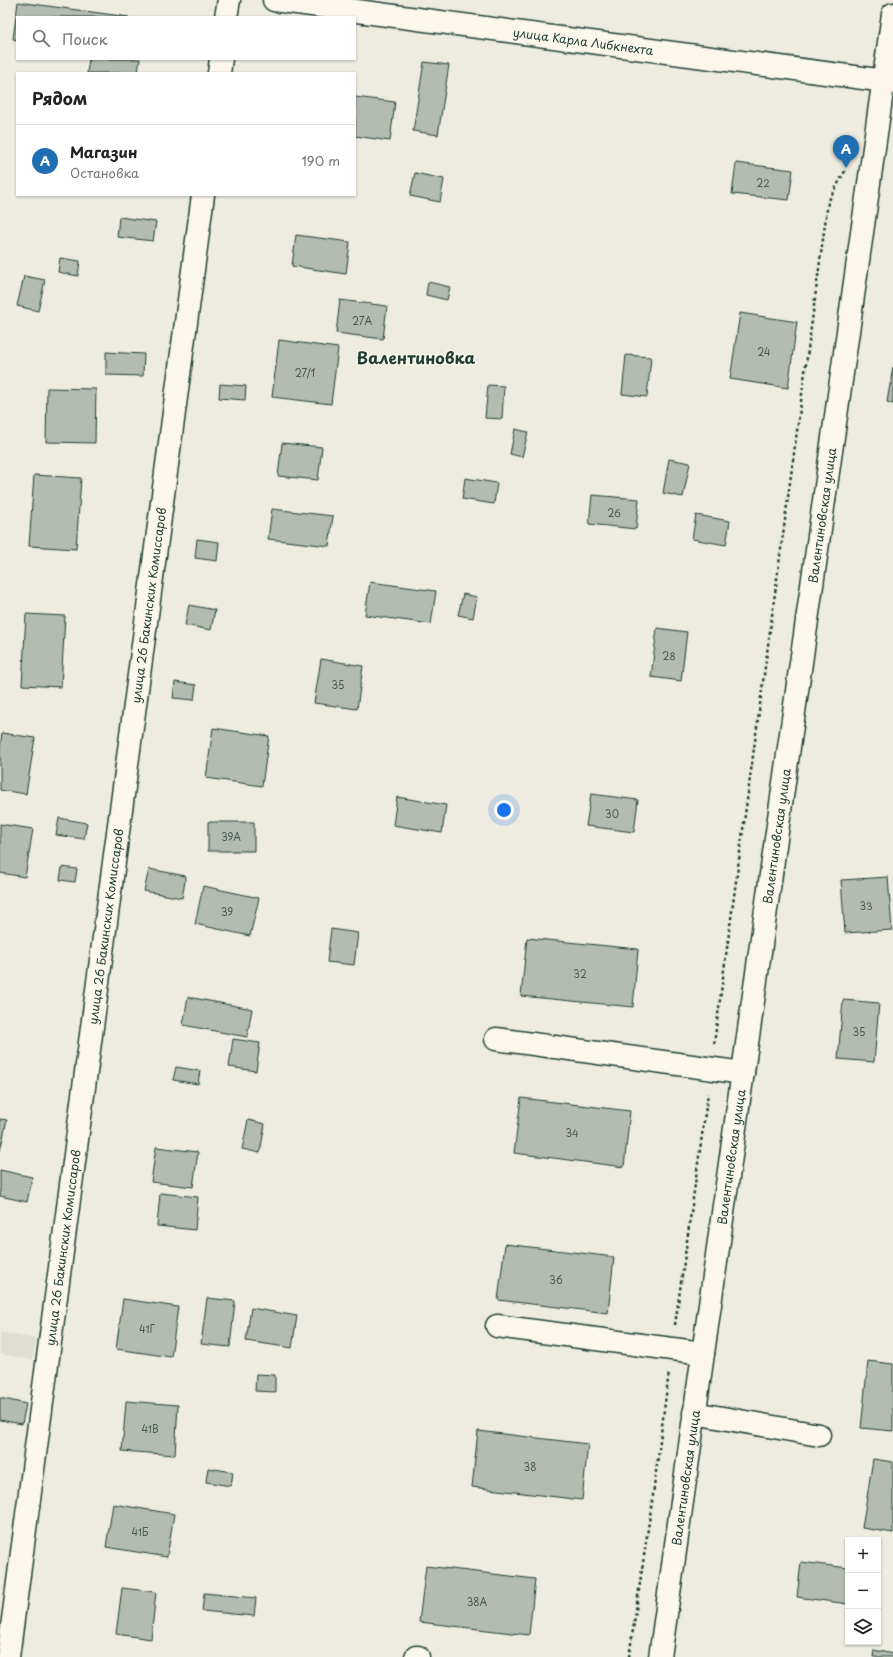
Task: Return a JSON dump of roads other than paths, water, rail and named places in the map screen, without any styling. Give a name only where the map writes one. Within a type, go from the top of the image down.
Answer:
[{"type":"street","points":[[226,16],[229,0]]},
{"type":"street","name":"улица Карла Либкнехта","points":[[274,0],[888,82]]},
{"type":"street","name":"Валентиновская улица","points":[[660,1657],[743,1073],[888,82],[893,14]]},
{"type":"street","points":[[219,72],[221,60]]},
{"type":"street","name":"улица 26 Бакинских Комиссаров","points":[[8,1657],[8,1600],[203,196]]},
{"type":"street","points":[[496,1039],[743,1073]]},
{"type":"street","points":[[497,1326],[703,1353]]},
{"type":"street","points":[[694,1413],[819,1435]]},
{"type":"place","name":"Магазин","points":[[846,168]]},
{"type":"district","name":"Валентиновка","points":[[416,357]]}]
